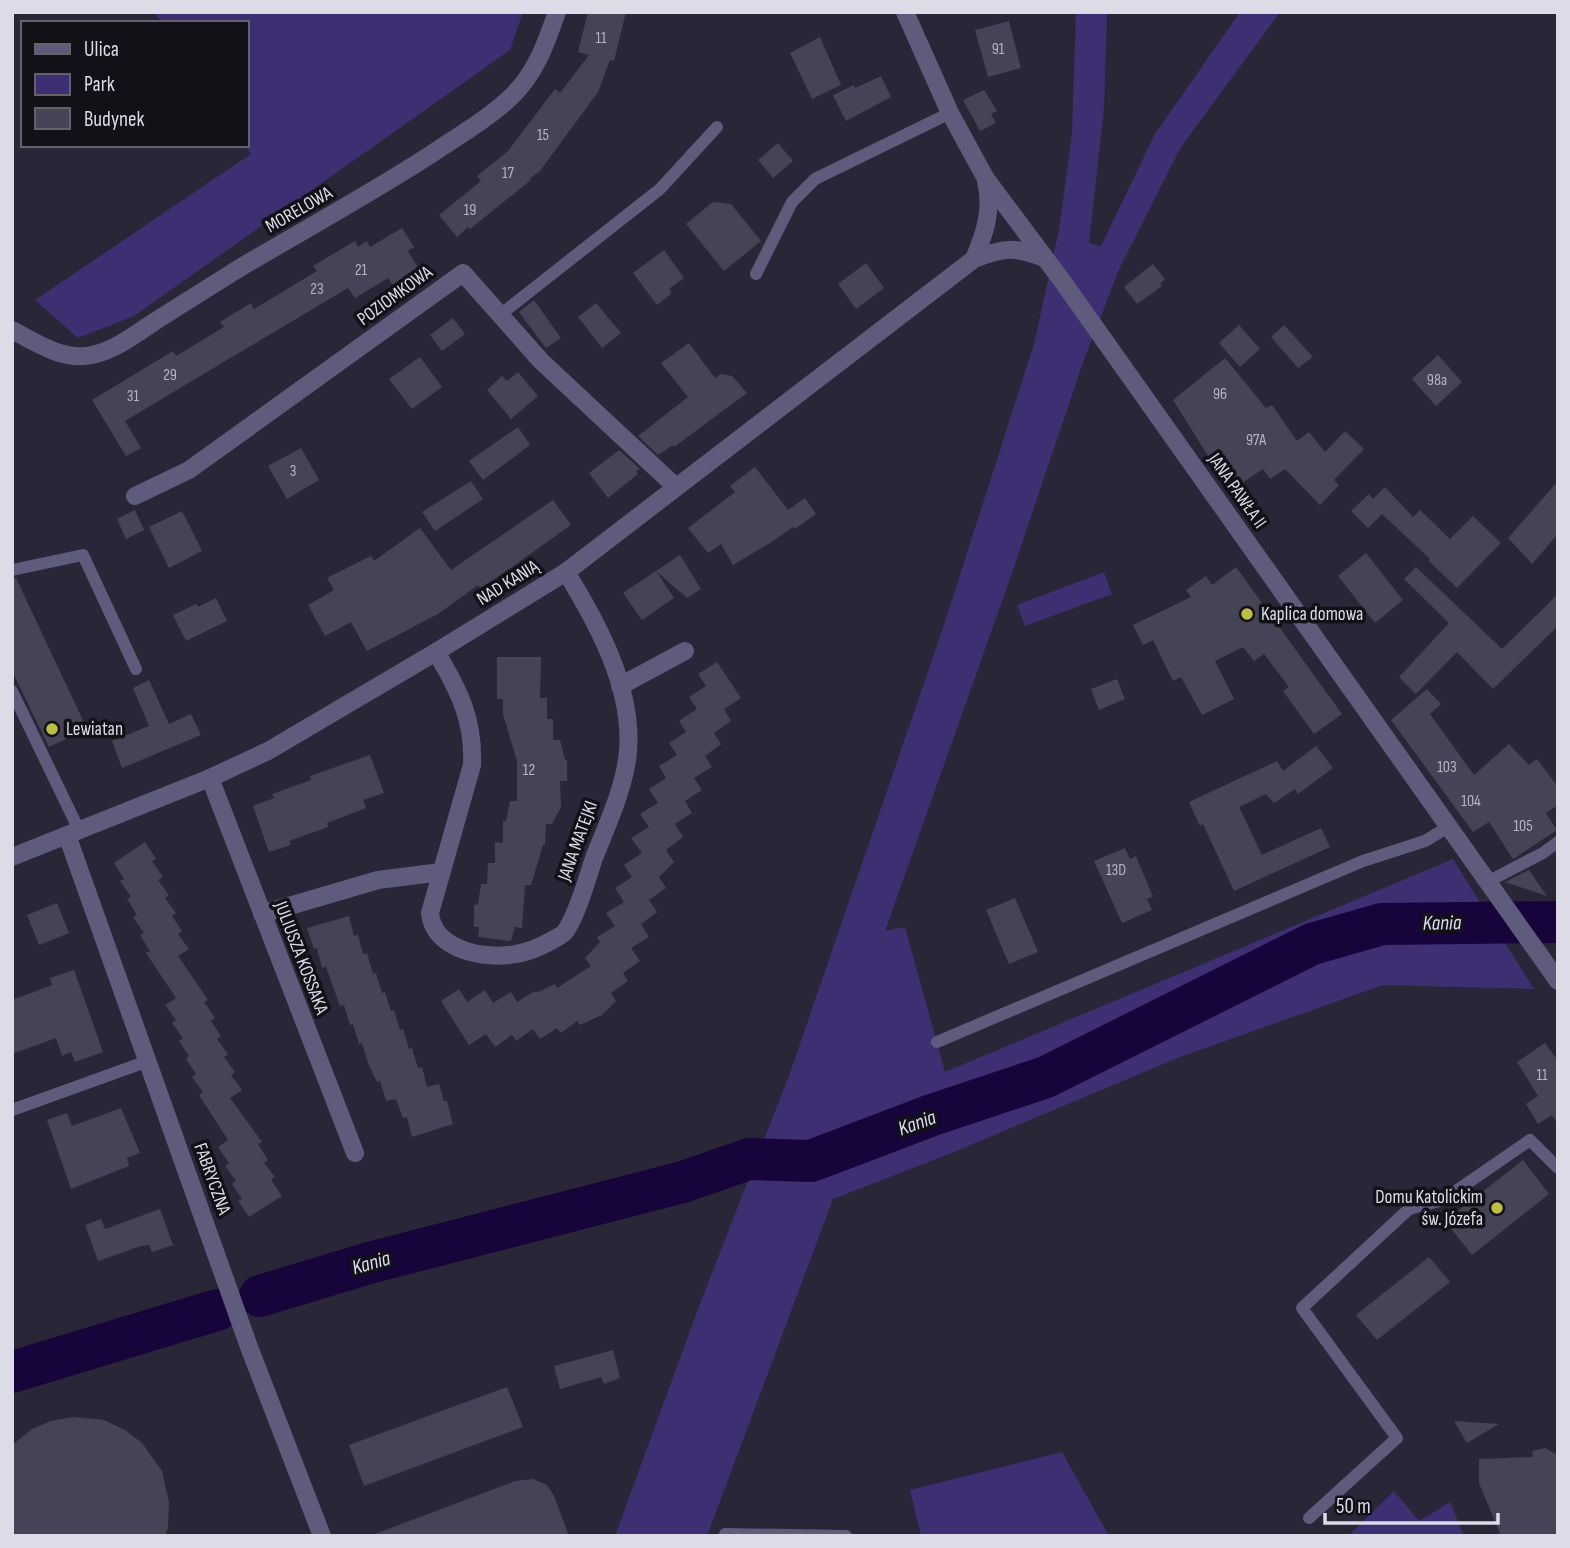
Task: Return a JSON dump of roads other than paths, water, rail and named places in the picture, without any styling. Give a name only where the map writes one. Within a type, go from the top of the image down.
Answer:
[{"type":"street","name":"MORELOWA","points":[[12,330],[59,353],[72,356],[91,355],[108,350],[130,338],[238,270],[394,178],[482,120],[513,94],[533,68],[544,51],[557,12]]},
{"type":"street","name":"JANA PAWŁA II","points":[[905,12],[950,113],[986,179],[1557,980]]},
{"type":"street","points":[[974,259],[986,230],[989,193],[986,179]]},
{"type":"street","name":"NAD KANIĄ","points":[[12,857],[210,778],[268,751],[566,572],[974,259],[1012,248],[1044,258]]},
{"type":"street","name":"POZIOMKOWA","points":[[135,496],[190,470],[463,273],[541,361],[676,487]]},
{"type":"street","name":"JANA MATEJKI","points":[[436,652],[452,678],[468,715],[473,741],[472,765],[430,913],[431,926],[442,939],[457,948],[489,955],[514,955],[537,949],[564,933],[574,914],[625,770],[628,750],[627,723],[620,686],[609,653],[566,572]]},
{"type":"street","points":[[620,686],[685,651]]},
{"type":"street","name":"JULIUSZA KOSSAKA","points":[[210,778],[355,1153]]},
{"type":"street","name":"FABRYCZNA","points":[[73,832],[148,1061],[226,1282],[322,1536]]},
{"type":"street","points":[[262,914],[379,880],[441,872]]},
{"type":"lane","points":[[756,274],[792,202],[816,179],[950,113]]},
{"type":"lane","points":[[499,314],[660,189],[717,127]]},
{"type":"lane","points":[[12,570],[83,555],[136,669]]},
{"type":"lane","points":[[12,691],[73,832]]},
{"type":"lane","points":[[937,1042],[1363,861],[1425,841],[1448,827]]},
{"type":"lane","points":[[1492,889],[1558,842]]},
{"type":"lane","points":[[12,1110],[148,1061]]},
{"type":"lane","points":[[1309,1518],[1397,1438],[1302,1308],[1409,1209],[1443,1200],[1530,1140],[1558,1167]]},
{"type":"lane","points":[[725,1534],[846,1536]]},
{"type":"waterway","name":"Kania","points":[[260,1296],[369,1263],[683,1182],[749,1159],[811,1161],[932,1115],[1046,1077],[1312,944],[1382,924],[1558,922]]},
{"type":"waterway","name":"Kania","points":[[12,1372],[217,1310]]},
{"type":"place","name":"Kaplica domowa","points":[[1247,614]]},
{"type":"place","name":"Lewiatan","points":[[52,729]]},
{"type":"place","name":"Domu Katolickim św. Józefa","points":[[1497,1208]]}]
